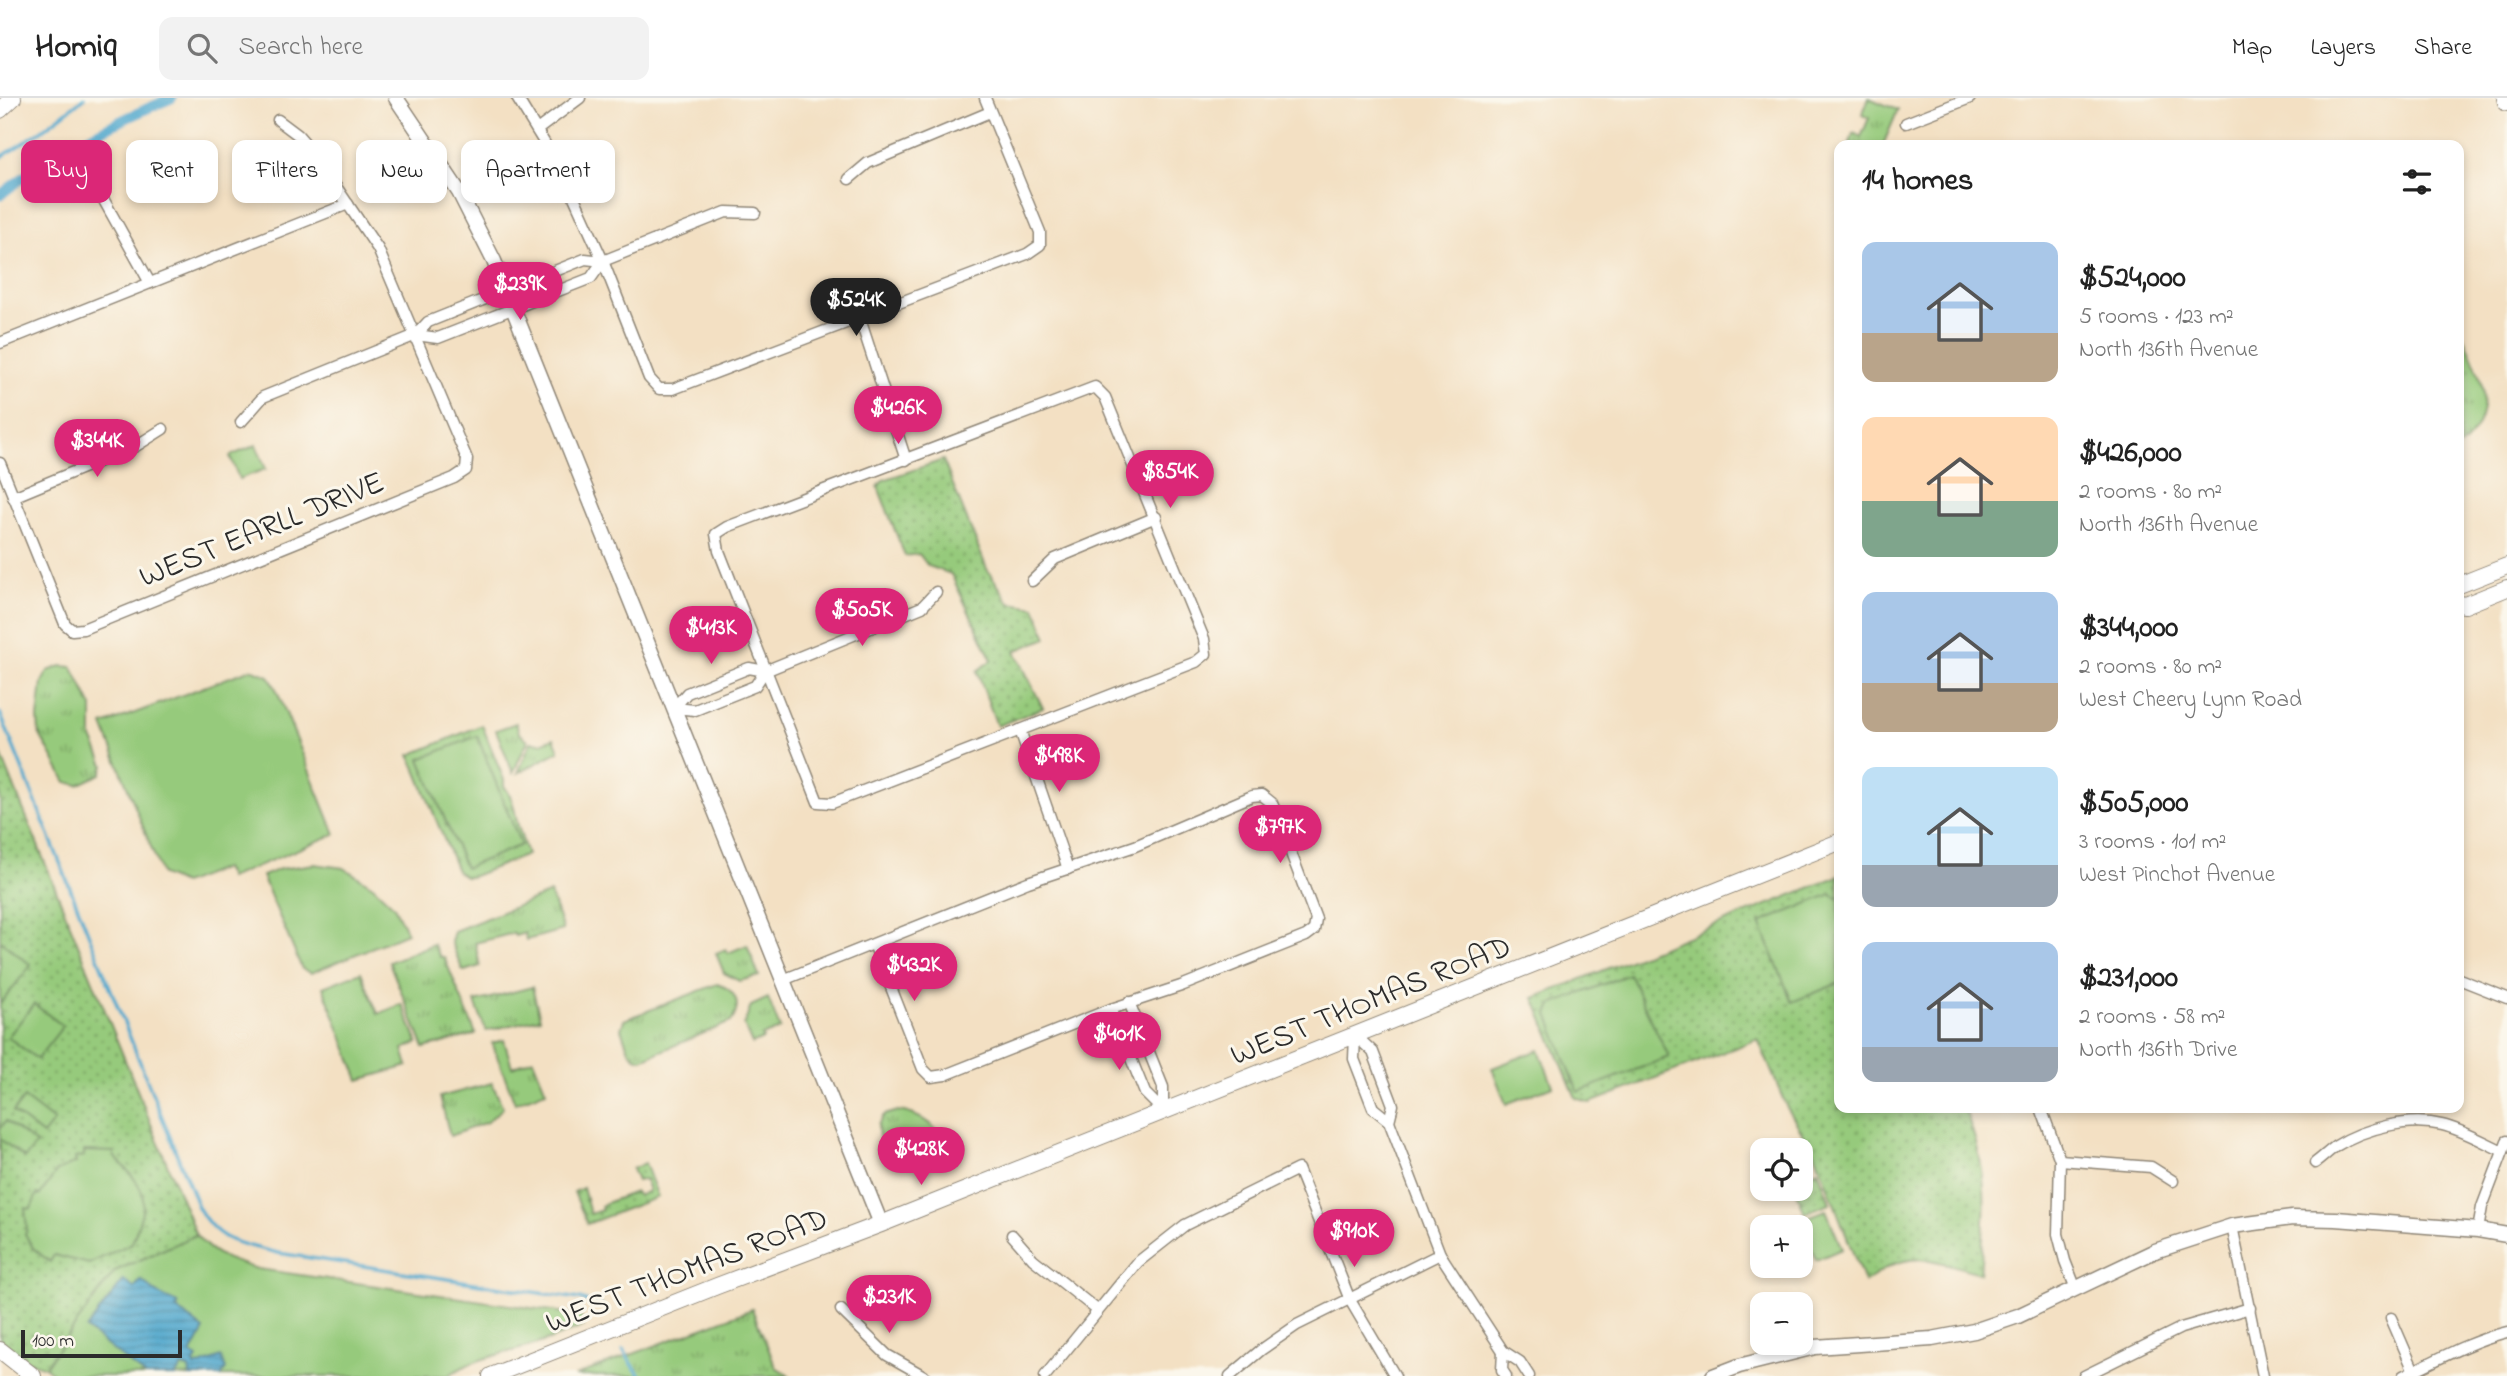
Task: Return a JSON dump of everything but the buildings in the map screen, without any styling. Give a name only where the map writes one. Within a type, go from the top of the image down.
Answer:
[{"type":"main road","points":[[0,110],[13,98]]},
{"type":"main road","points":[[2464,583],[2507,566]]},
{"type":"main road","points":[[2464,605],[2507,588]]},
{"type":"main road","name":"WEST THOMAS ROAD","points":[[491,1376],[881,1224],[1834,844]]},
{"type":"main road","points":[[0,1350],[33,1376]]},
{"type":"street","points":[[396,98],[459,192],[506,291],[881,1224]]},
{"type":"street","points":[[517,98],[564,175],[603,261],[649,378],[659,388],[673,389],[1027,254],[1040,245],[1040,232],[985,98]]},
{"type":"street","points":[[537,130],[580,98]]},
{"type":"street","points":[[1906,123],[1970,98]]},
{"type":"street","points":[[849,179],[867,163],[990,112]]},
{"type":"street","points":[[278,120],[298,135],[312,151],[378,249],[416,335]]},
{"type":"street","points":[[105,203],[150,283]]},
{"type":"street","points":[[0,343],[348,204]]},
{"type":"street","points":[[241,422],[263,397],[416,335],[428,323],[506,291],[585,260],[603,261],[726,212],[755,213]]},
{"type":"street","points":[[416,335],[438,338],[591,278],[603,261]]},
{"type":"street","points":[[860,319],[906,460]]},
{"type":"street","name":"WEST EARLL DRIVE","points":[[13,496],[65,624],[72,630],[83,629],[365,515],[467,470],[467,459],[416,335]]},
{"type":"street","points":[[1095,387],[1105,397],[1156,517],[1204,639],[1206,654],[1196,662],[832,803],[818,802],[719,551],[716,534],[727,527],[906,460],[1095,387]]},
{"type":"street","points":[[0,463],[13,496],[136,446],[163,429]]},
{"type":"street","points":[[1032,581],[1055,559],[1156,517]]},
{"type":"street","points":[[674,708],[687,693],[748,668],[765,671],[922,607],[936,592]]},
{"type":"street","points":[[674,708],[695,710],[755,686],[765,671]]},
{"type":"street","points":[[1020,730],[1068,869]]},
{"type":"street","points":[[783,980],[1028,882],[1148,841],[1252,796],[1262,795],[1272,803],[1317,919],[1314,930],[1299,939],[1181,986],[1129,1002],[945,1075],[931,1077],[923,1069],[874,944]]},
{"type":"street","points":[[2464,981],[2507,998]]},
{"type":"street","points":[[1129,1002],[1163,1087],[1163,1111]]},
{"type":"street","points":[[1111,1009],[1145,1093],[1163,1111]]},
{"type":"street","points":[[1355,1035],[1354,1059],[1373,1108],[1389,1122],[1440,1254],[1503,1351],[1520,1362],[1528,1376]]},
{"type":"street","points":[[1355,1035],[1373,1052],[1393,1105],[1389,1122]]},
{"type":"street","points":[[2043,1113],[2060,1160],[2058,1234],[2076,1289]]},
{"type":"street","points":[[2315,1163],[2337,1145],[2364,1133],[2392,1125],[2418,1122],[2449,1128],[2505,1146],[2482,1207],[2479,1230]]},
{"type":"street","points":[[2060,1160],[2151,1167],[2173,1181]]},
{"type":"street","points":[[1045,1376],[1138,1262],[1185,1225],[1298,1169],[1350,1300],[1395,1376]]},
{"type":"street","points":[[1713,1376],[1739,1366],[1815,1347],[1932,1339],[1974,1332],[2018,1316],[2155,1251],[2232,1226],[2292,1217],[2479,1230],[2507,1235]]},
{"type":"street","points":[[2232,1226],[2263,1376]]},
{"type":"street","points":[[1012,1235],[1033,1259],[1097,1310]]},
{"type":"street","points":[[1230,1376],[1297,1325],[1440,1254]]},
{"type":"street","points":[[2084,1376],[2181,1328],[2250,1308]]},
{"type":"street","points":[[841,1310],[887,1354],[925,1376]]},
{"type":"street","points":[[2391,1318],[2409,1373],[2468,1345],[2507,1332]]},
{"type":"street","points":[[1503,1351],[1502,1370],[1506,1376]]},
{"type":"green space","points":[[1869,98],[1898,110],[1885,140],[1851,140],[1854,133],[1861,137],[1869,118],[1862,115]]},
{"type":"green space","points":[[2464,339],[2480,378],[2483,393],[2480,421],[2464,443]]},
{"type":"green space","points":[[256,445],[266,469],[239,479],[230,456]]},
{"type":"green space","points":[[943,460],[987,569],[1010,603],[1035,607],[1047,638],[1015,651],[1043,708],[997,726],[977,671],[992,660],[951,574],[928,566],[919,554],[905,556],[878,487],[883,480]]},
{"type":"green space","points":[[61,666],[72,667],[92,707],[92,738],[104,765],[101,774],[78,785],[66,782],[39,733],[42,682],[48,671]]},
{"type":"green space","points":[[251,669],[269,676],[277,691],[335,834],[229,878],[224,868],[183,884],[162,875],[103,725]]},
{"type":"green space","points":[[516,723],[519,733],[528,740],[513,773],[496,730]]},
{"type":"green space","points":[[482,725],[511,799],[527,855],[465,877],[457,871],[410,755]]},
{"type":"green space","points":[[477,736],[521,845],[465,868],[420,759]]},
{"type":"green space","points":[[554,738],[559,751],[518,773],[531,742],[541,743]]},
{"type":"green space","points":[[0,752],[196,1235],[115,1271],[45,1367],[28,1361],[0,1339]]},
{"type":"green space","points":[[314,864],[344,868],[373,886],[394,906],[407,933],[311,973],[302,969],[262,876],[280,869]]},
{"type":"green space","points":[[1834,878],[1834,1113],[1966,1113],[1978,1151],[1984,1189],[1980,1273],[1923,1259],[1900,1262],[1864,1282],[1813,1150],[1813,1138],[1806,1138],[1786,1106],[1758,1039],[1590,1103],[1576,1098],[1534,998]]},
{"type":"green space","points":[[550,893],[563,930],[526,940],[525,933],[515,936],[514,933],[475,943],[480,966],[464,971],[462,969],[451,942],[454,931]]},
{"type":"green space","points":[[1831,894],[1834,896],[1834,985],[1792,1002],[1760,923]]},
{"type":"green space","points":[[0,941],[31,965],[0,1004]]},
{"type":"green space","points":[[433,944],[440,957],[444,957],[476,1034],[424,1048],[389,962]]},
{"type":"green space","points":[[747,945],[759,976],[739,981],[724,973],[716,953],[726,949],[728,953]]},
{"type":"green space","points":[[361,972],[378,1014],[402,1004],[418,1043],[403,1049],[408,1066],[359,1080],[323,987]]},
{"type":"green space","points":[[1629,974],[1669,1057],[1578,1092],[1548,1014],[1552,1005]]},
{"type":"green space","points":[[717,984],[729,990],[736,999],[736,1010],[731,1022],[642,1059],[634,1056],[621,1029],[624,1020]]},
{"type":"green space","points":[[532,987],[540,1018],[486,1031],[475,1002]]},
{"type":"green space","points":[[768,998],[780,1029],[762,1036],[763,1039],[752,1044],[744,1025],[751,1006]]},
{"type":"green space","points":[[34,1004],[63,1026],[37,1059],[8,1037]]},
{"type":"green space","points":[[504,1040],[512,1067],[533,1059],[546,1091],[515,1103],[492,1043]]},
{"type":"green space","points":[[1539,1050],[1553,1086],[1506,1104],[1492,1068]]},
{"type":"green space","points":[[492,1083],[503,1108],[487,1122],[450,1136],[440,1097]]},
{"type":"green space","points":[[24,1098],[54,1121],[43,1135],[13,1112]]},
{"type":"green space","points":[[898,1111],[914,1115],[936,1129],[943,1143],[943,1151],[910,1162],[895,1160],[888,1155],[881,1141],[878,1125],[884,1115]]},
{"type":"green space","points":[[6,1121],[36,1144],[25,1158],[0,1139],[0,1129]]},
{"type":"green space","points":[[84,1151],[114,1152],[114,1156],[134,1178],[140,1187],[143,1205],[138,1228],[132,1243],[89,1264],[54,1255],[50,1262],[33,1248],[25,1234],[25,1208],[31,1209],[37,1194],[40,1195],[57,1171],[76,1163],[75,1158],[84,1156]]},
{"type":"green space","points":[[645,1163],[658,1197],[587,1224],[574,1192],[583,1188],[590,1214],[602,1210],[601,1206],[606,1203],[635,1192],[638,1196],[649,1191],[645,1179],[637,1181],[632,1169]]},
{"type":"green space","points":[[1818,1170],[1830,1203],[1805,1213],[1800,1201],[1813,1201],[1813,1172]]},
{"type":"green space","points":[[1826,1210],[1842,1249],[1816,1260],[1813,1252],[1813,1215]]},
{"type":"green space","points":[[196,1235],[216,1253],[231,1261],[258,1269],[580,1315],[584,1326],[543,1342],[480,1360],[448,1376],[56,1376],[45,1367],[115,1271]]},
{"type":"green space","points":[[752,1309],[776,1367],[790,1376],[575,1376]]},
{"type":"water","points":[[124,1280],[134,1288],[141,1280],[158,1294],[179,1304],[176,1308],[204,1330],[191,1354],[197,1358],[195,1367],[221,1357],[226,1369],[221,1376],[190,1376],[189,1368],[182,1367],[175,1376],[146,1376],[86,1329]]},
{"type":"waterway","points":[[0,158],[84,98]]},
{"type":"waterway","points":[[0,195],[40,166],[83,141],[172,98]]},
{"type":"waterway","points":[[0,713],[198,1207],[214,1228],[241,1244],[278,1253],[579,1299],[606,1309]]},
{"type":"waterway","points":[[623,1350],[640,1376]]}]
